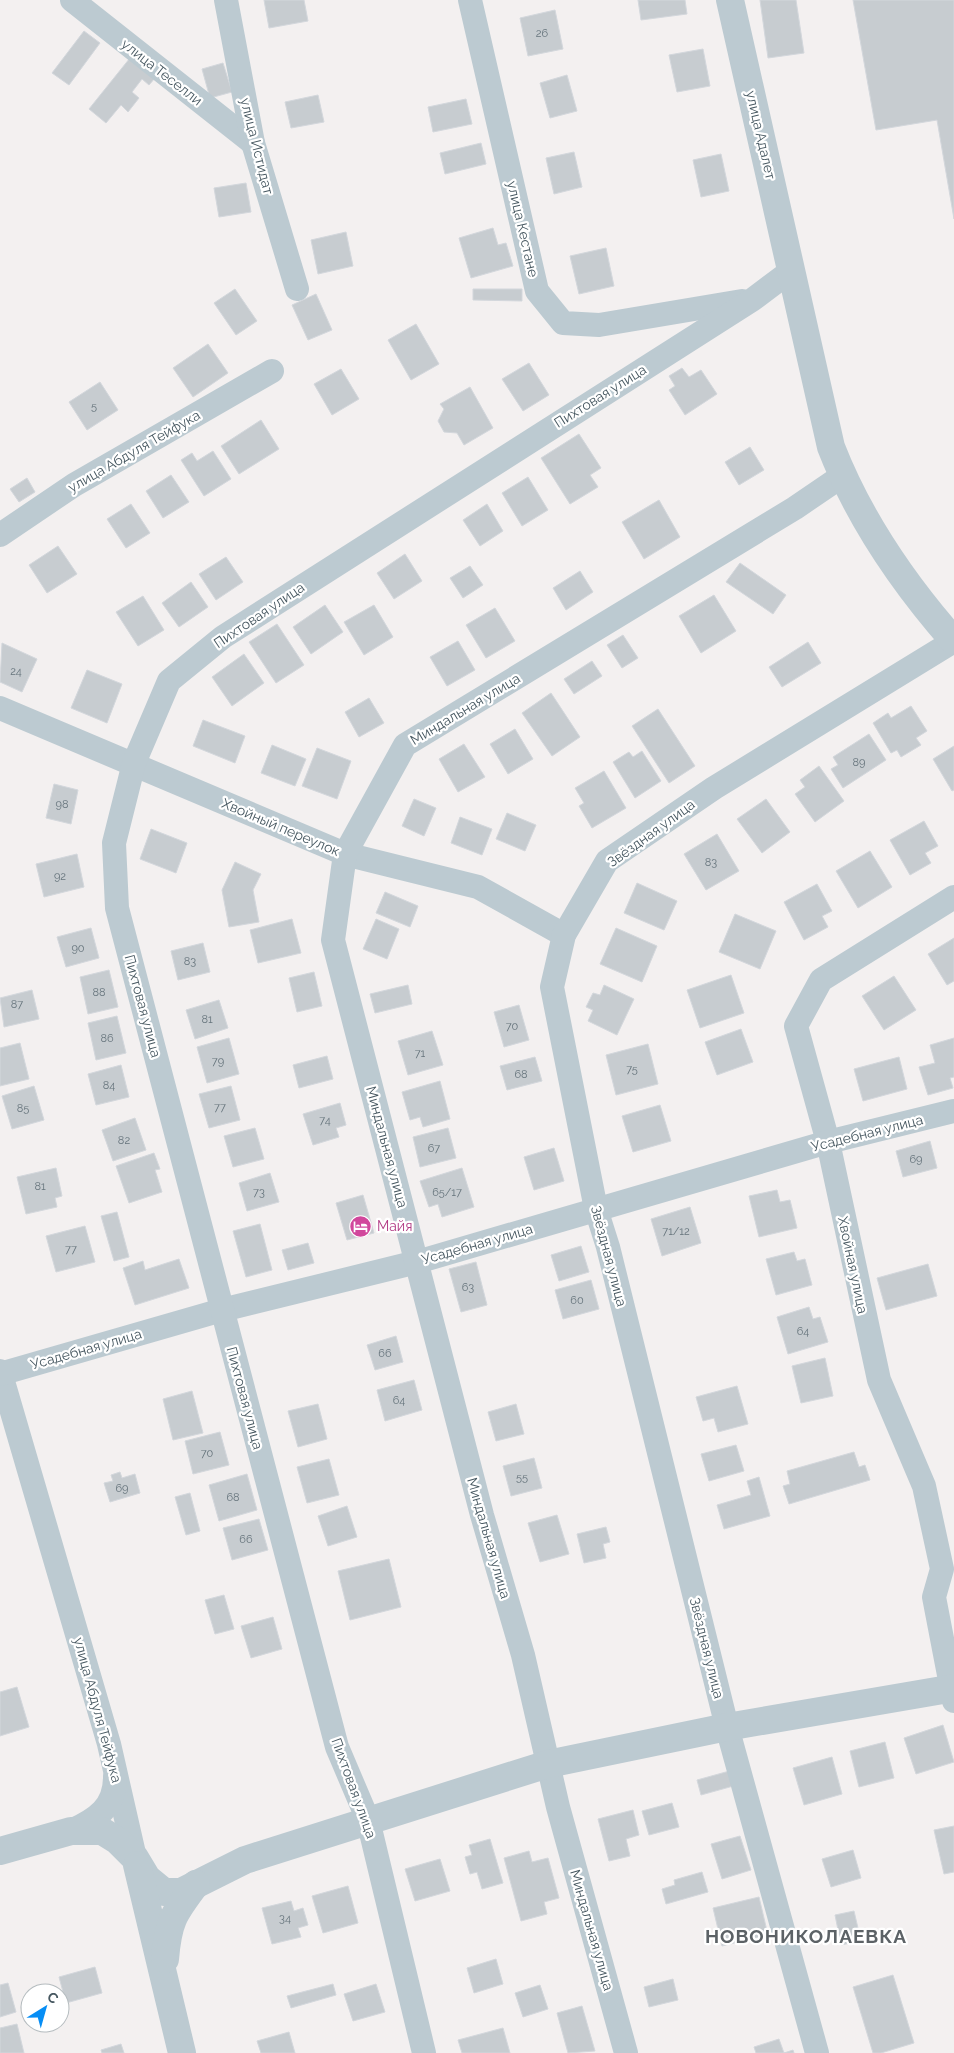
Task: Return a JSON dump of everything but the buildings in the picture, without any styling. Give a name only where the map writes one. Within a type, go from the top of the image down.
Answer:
[{"type":"street","name":"улица Теселли","points":[[72,0],[253,143]]},
{"type":"street","name":"улица Истидат","points":[[226,0],[253,143],[298,289]]},
{"type":"street","name":"улица Кестане","points":[[470,0],[537,291],[564,323],[600,325],[752,300]]},
{"type":"street","name":"улица Адалет","points":[[730,0],[792,270],[814,379],[831,447],[842,476],[873,532],[908,587],[954,641]]},
{"type":"street","name":"Пихтовая улица","points":[[424,2053],[396,1929],[368,1820],[338,1747],[118,908],[114,843],[134,763],[169,680],[223,637],[752,300],[792,270]]},
{"type":"street","name":"улица Абдуля Тейфука","points":[[0,535],[74,485],[272,371]]},
{"type":"street","name":"Миндальная улица","points":[[626,2053],[548,1764],[523,1655],[482,1515],[333,940],[345,854],[405,746],[795,508],[842,476]]},
{"type":"street","name":"Звёздная улица","points":[[817,2053],[727,1727],[608,1247],[596,1209],[552,987],[564,935],[607,861],[714,788],[954,641]]},
{"type":"street","name":"Хвойный переулок","points":[[0,708],[134,763],[345,854],[478,887],[564,935]]},
{"type":"street","name":"Хвойная улица","points":[[953,1692],[934,1597],[942,1569],[924,1486],[879,1380],[828,1142],[796,1026],[821,980],[954,898]]},
{"type":"street","name":"Усадебная улица","points":[[0,1373],[222,1310],[417,1262],[828,1142],[954,1111]]},
{"type":"street","name":"улица Абдуля Тейфука","points":[[0,1373],[116,1771],[182,2053]]},
{"type":"street","points":[[71,1831],[102,1830],[118,1841],[135,1858],[147,1878],[164,1892],[181,1892],[245,1860],[548,1764],[727,1727],[953,1692]]},
{"type":"street","points":[[0,1851],[71,1831],[89,1822],[113,1798],[116,1771]]},
{"type":"street","points":[[168,1998],[165,1960],[167,1930],[178,1908],[196,1884]]},
{"type":"place","name":"Майя","points":[[361,1226]]},
{"type":"district","name":"НОВОНИКОЛАЕВКА","points":[[806,1936]]}]
